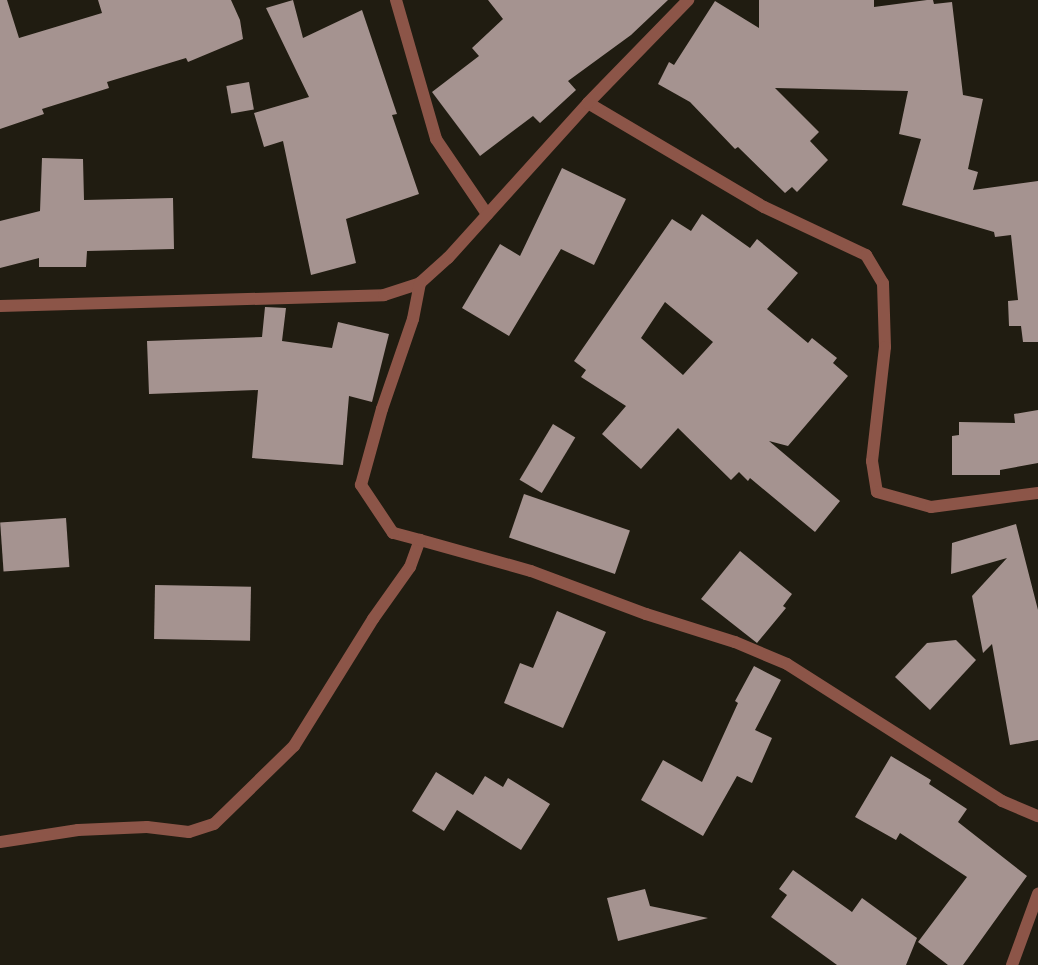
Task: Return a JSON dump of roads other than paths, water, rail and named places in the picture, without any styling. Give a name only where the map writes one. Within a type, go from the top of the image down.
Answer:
[{"type":"street","points":[[396,0],[436,139],[487,214]]},
{"type":"street","points":[[0,306],[384,295],[420,283],[448,258],[588,103],[688,0]]},
{"type":"street","points":[[588,103],[764,207],[866,255],[883,284],[885,347],[872,461],[877,492],[932,507],[1038,492]]},
{"type":"street","points":[[420,283],[413,319],[382,408],[361,486],[393,533],[531,570],[646,614],[735,642],[787,664],[1002,801],[1038,816]]},
{"type":"street","points":[[0,842],[31,840],[78,830],[147,827],[189,832],[214,824],[294,746],[373,618],[410,567],[420,540]]},
{"type":"street","points":[[1012,965],[1038,894]]}]
